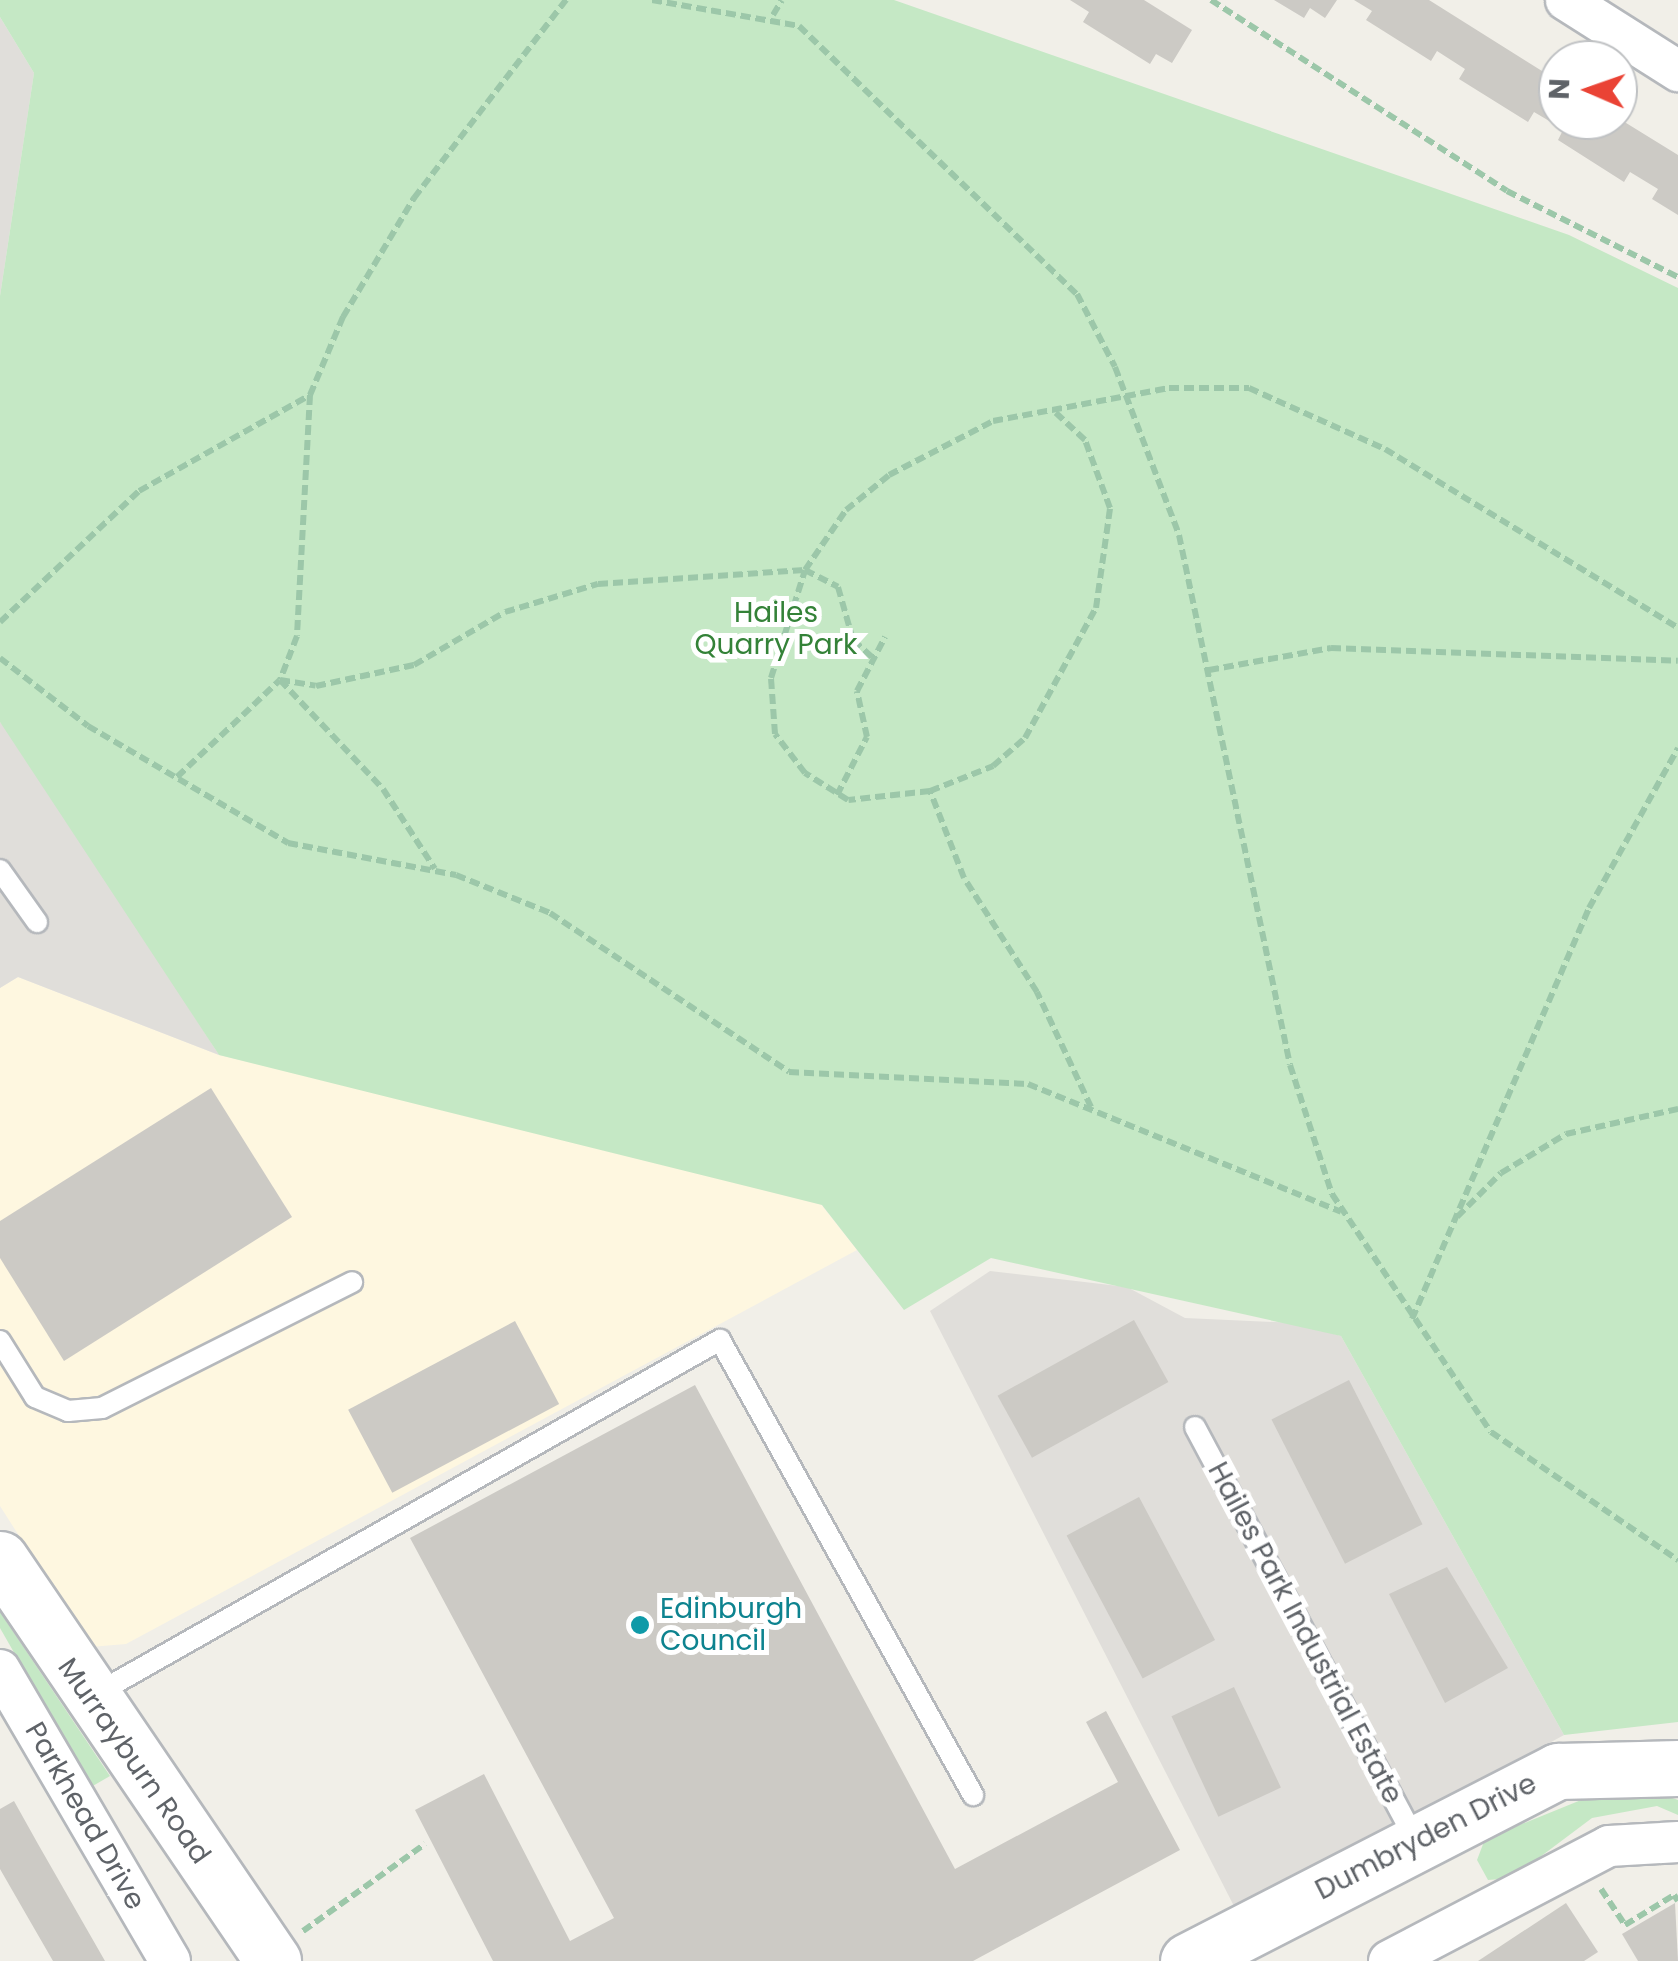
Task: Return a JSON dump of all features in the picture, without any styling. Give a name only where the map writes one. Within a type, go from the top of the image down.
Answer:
[{"type":"street","points":[[1566,0],[1678,71]]},
{"type":"street","name":"Murrayburn Road","points":[[0,1559],[88,1699],[271,1958]]},
{"type":"street","name":"Parkhead Drive","points":[[0,1670],[170,1961]]},
{"type":"street","name":"Dumbryden Drive","points":[[1188,1961],[1415,1839],[1558,1772],[1678,1768]]},
{"type":"street","points":[[1389,1961],[1581,1860],[1643,1840],[1678,1842]]},
{"type":"lane","points":[[0,870],[37,922]]},
{"type":"lane","points":[[0,1341],[35,1397],[68,1411],[102,1408],[352,1282]]},
{"type":"lane","points":[[88,1699],[720,1340],[973,1795]]},
{"type":"lane","name":"Hailes Park Industrial Estate","points":[[1194,1427],[1415,1839]]},
{"type":"path","points":[[178,777],[280,680],[297,636],[310,395],[343,317],[414,198],[566,0]]},
{"type":"path","points":[[652,0],[773,15],[817,40],[935,163],[1053,264],[1128,398],[1179,536],[1296,1087],[1342,1213],[1412,1320],[1502,1444],[1678,1560]]},
{"type":"path","points":[[773,15],[782,0]]},
{"type":"path","points":[[1211,0],[1507,191],[1678,277]]},
{"type":"path","points":[[1054,412],[1085,440],[1110,508],[1096,608],[1025,738],[993,766],[930,791],[871,804],[838,795],[787,755],[770,707],[782,631],[805,570],[846,510],[934,444],[1054,412],[1199,385],[1262,392],[1385,449],[1678,628]]},
{"type":"path","points":[[0,622],[139,492],[310,395]]},
{"type":"path","points":[[280,680],[316,686],[414,664],[505,612],[598,584],[805,570],[838,587],[854,640],[874,658]]},
{"type":"path","points":[[838,795],[866,737],[856,697],[885,637]]},
{"type":"path","points":[[1209,670],[1331,648],[1678,661]]},
{"type":"path","points":[[0,658],[88,726],[301,848],[436,870],[550,913],[789,1072],[993,1078],[1091,1107],[1342,1213]]},
{"type":"path","points":[[280,680],[383,789],[436,870]]},
{"type":"path","points":[[1412,1320],[1590,908],[1678,748]]},
{"type":"path","points":[[930,791],[964,878],[1037,992],[1091,1107]]},
{"type":"path","points":[[1454,1220],[1502,1173],[1566,1134],[1678,1109]]},
{"type":"path","points":[[271,1958],[425,1844]]},
{"type":"path","points":[[1581,1860],[1626,1925],[1674,1895],[1678,1901]]},
{"type":"shaded area","points":[[0,17],[34,73],[0,296]]},
{"type":"shaded area","points":[[0,722],[15,737],[219,1055],[18,977],[0,988]]},
{"type":"shaded area","points":[[18,977],[219,1055],[812,1193],[857,1250],[126,1644],[90,1647],[0,1506],[0,988]]},
{"type":"shaded area","points":[[990,1271],[1127,1287],[1185,1318],[1297,1323],[1341,1336],[1564,1735],[1237,1912],[930,1311]]},
{"type":"green space","name":"Hailes Quarry Park","points":[[0,0],[894,0],[1569,235],[1678,288],[1678,1722],[1564,1735],[1341,1336],[991,1258],[904,1310],[822,1205],[219,1055],[0,722],[0,296],[34,73],[0,17]]},
{"type":"green space","points":[[0,1612],[110,1776],[91,1787],[0,1628]]},
{"type":"green space","points":[[1661,1794],[1678,1800],[1678,1815],[1657,1806],[1592,1818],[1512,1878],[1488,1880],[1477,1860],[1485,1839],[1586,1798]]},
{"type":"building","points":[[1070,0],[1144,0],[1192,30],[1172,63],[1156,54],[1150,64],[1083,22],[1089,12]]},
{"type":"building","points":[[1274,0],[1337,0],[1325,18],[1310,8],[1304,18]]},
{"type":"building","points":[[1354,0],[1429,0],[1538,68],[1538,114],[1534,112],[1528,122],[1459,79],[1465,69],[1437,51],[1431,61],[1366,20],[1372,11]]},
{"type":"building","points":[[1638,130],[1678,155],[1678,215],[1652,199],[1658,189],[1630,172],[1624,182],[1558,140],[1638,140]]},
{"type":"building","points":[[211,1088],[292,1217],[64,1361],[0,1258],[0,1221]]},
{"type":"building","points":[[1134,1320],[1168,1382],[1032,1458],[998,1396]]},
{"type":"building","points":[[515,1321],[559,1404],[392,1493],[348,1410]]},
{"type":"building","points":[[1349,1380],[1423,1524],[1345,1564],[1271,1419]]},
{"type":"building","name":"Edinburgh Council","points":[[695,1385],[955,1869],[1118,1782],[1086,1722],[1106,1711],[1180,1850],[973,1961],[493,1961],[415,1810],[484,1774],[570,1941],[614,1918],[410,1538]]},
{"type":"building","points":[[1139,1497],[1215,1640],[1143,1679],[1067,1535]]},
{"type":"building","points":[[1447,1567],[1508,1668],[1445,1703],[1389,1594]]},
{"type":"building","points":[[1234,1687],[1281,1788],[1218,1817],[1171,1716]]},
{"type":"building","points":[[14,1801],[105,1961],[53,1961],[0,1869],[0,1809]]},
{"type":"building","points":[[1566,1903],[1598,1952],[1584,1961],[1478,1961]]},
{"type":"building","points":[[1675,1903],[1678,1961],[1638,1961],[1622,1934]]},
{"type":"place","name":"Edinburgh Council","points":[[640,1625]]}]
